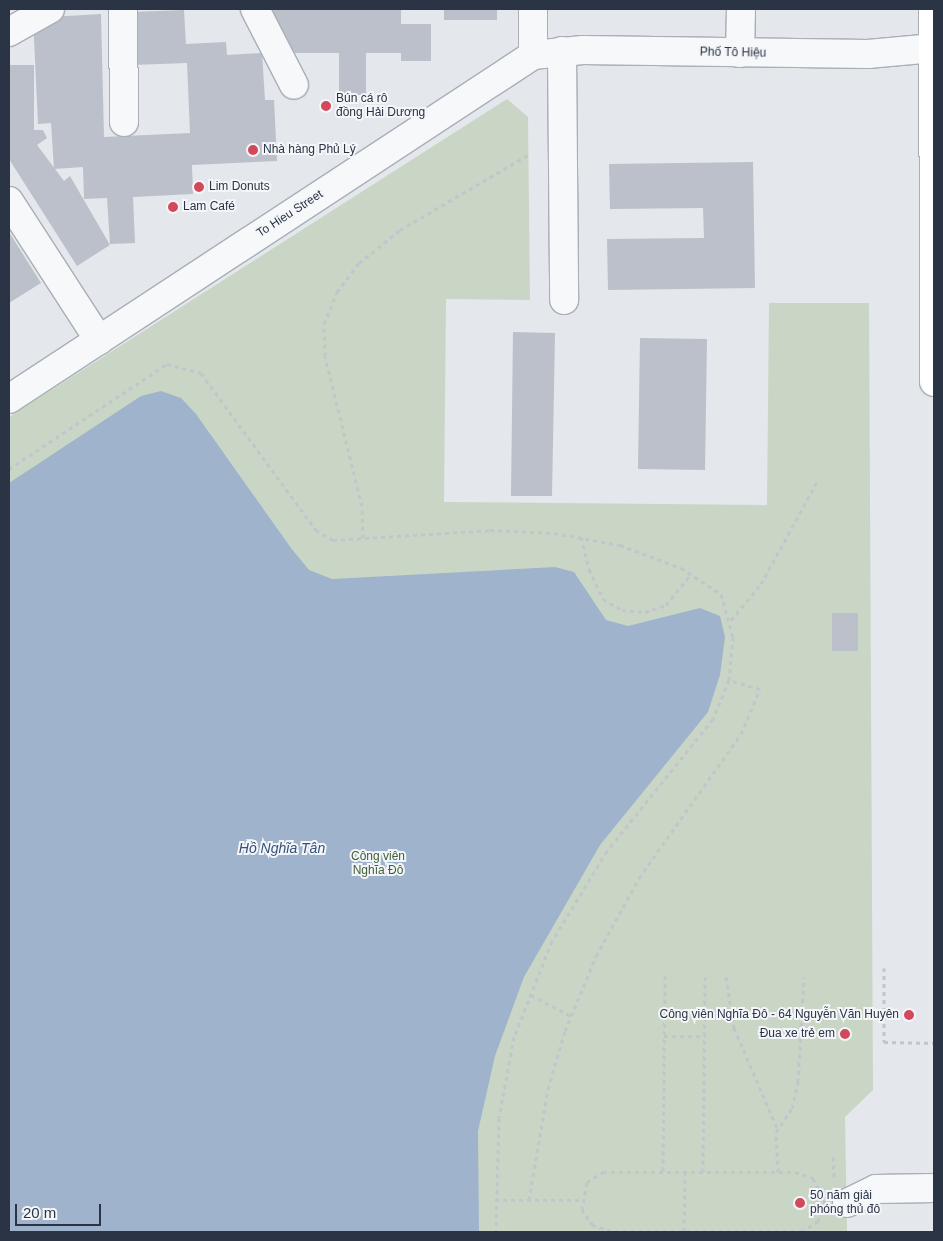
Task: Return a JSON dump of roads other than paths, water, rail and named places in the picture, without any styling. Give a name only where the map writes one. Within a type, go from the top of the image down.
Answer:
[{"type":"main road","points":[[933,9],[934,382]]},
{"type":"street","points":[[9,32],[50,9]]},
{"type":"street","points":[[123,9],[124,122]]},
{"type":"street","points":[[255,9],[294,85]]},
{"type":"street","points":[[533,9],[533,55]]},
{"type":"street","points":[[740,53],[741,9]]},
{"type":"street","name":"Phố Tô Hiệu","points":[[533,55],[562,51],[868,54],[934,48]]},
{"type":"street","points":[[562,51],[564,300]]},
{"type":"street","name":"To Hieu Street","points":[[9,399],[533,55]]},
{"type":"street","points":[[9,201],[99,340]]},
{"type":"street","points":[[847,1203],[876,1189],[934,1188]]},
{"type":"water","name":"Hồ Nghĩa Tân","points":[[161,391],[181,398],[196,414],[291,548],[309,570],[332,579],[555,567],[574,572],[606,620],[628,626],[700,608],[720,616],[725,637],[720,675],[708,712],[600,845],[524,977],[495,1056],[478,1131],[479,1232],[9,1232],[9,483],[141,396]]},
{"type":"place","name":"Bún cá rô đồng Hải Dương","points":[[326,106]]},
{"type":"place","name":"Nhà hàng Phủ Lý","points":[[253,150]]},
{"type":"place","name":"Lim Donuts","points":[[199,187]]},
{"type":"place","name":"Lam Café","points":[[173,207]]},
{"type":"place","name":"Công viên Nghĩa Đô - 64 Nguyễn Văn Huyên","points":[[909,1015]]},
{"type":"place","name":"Đua xe trẻ em","points":[[845,1034]]},
{"type":"place","name":"50 năm giải phóng thủ đô","points":[[800,1203]]},
{"type":"park label","name":"Công viên Nghĩa Đô","points":[[378,864]]}]
